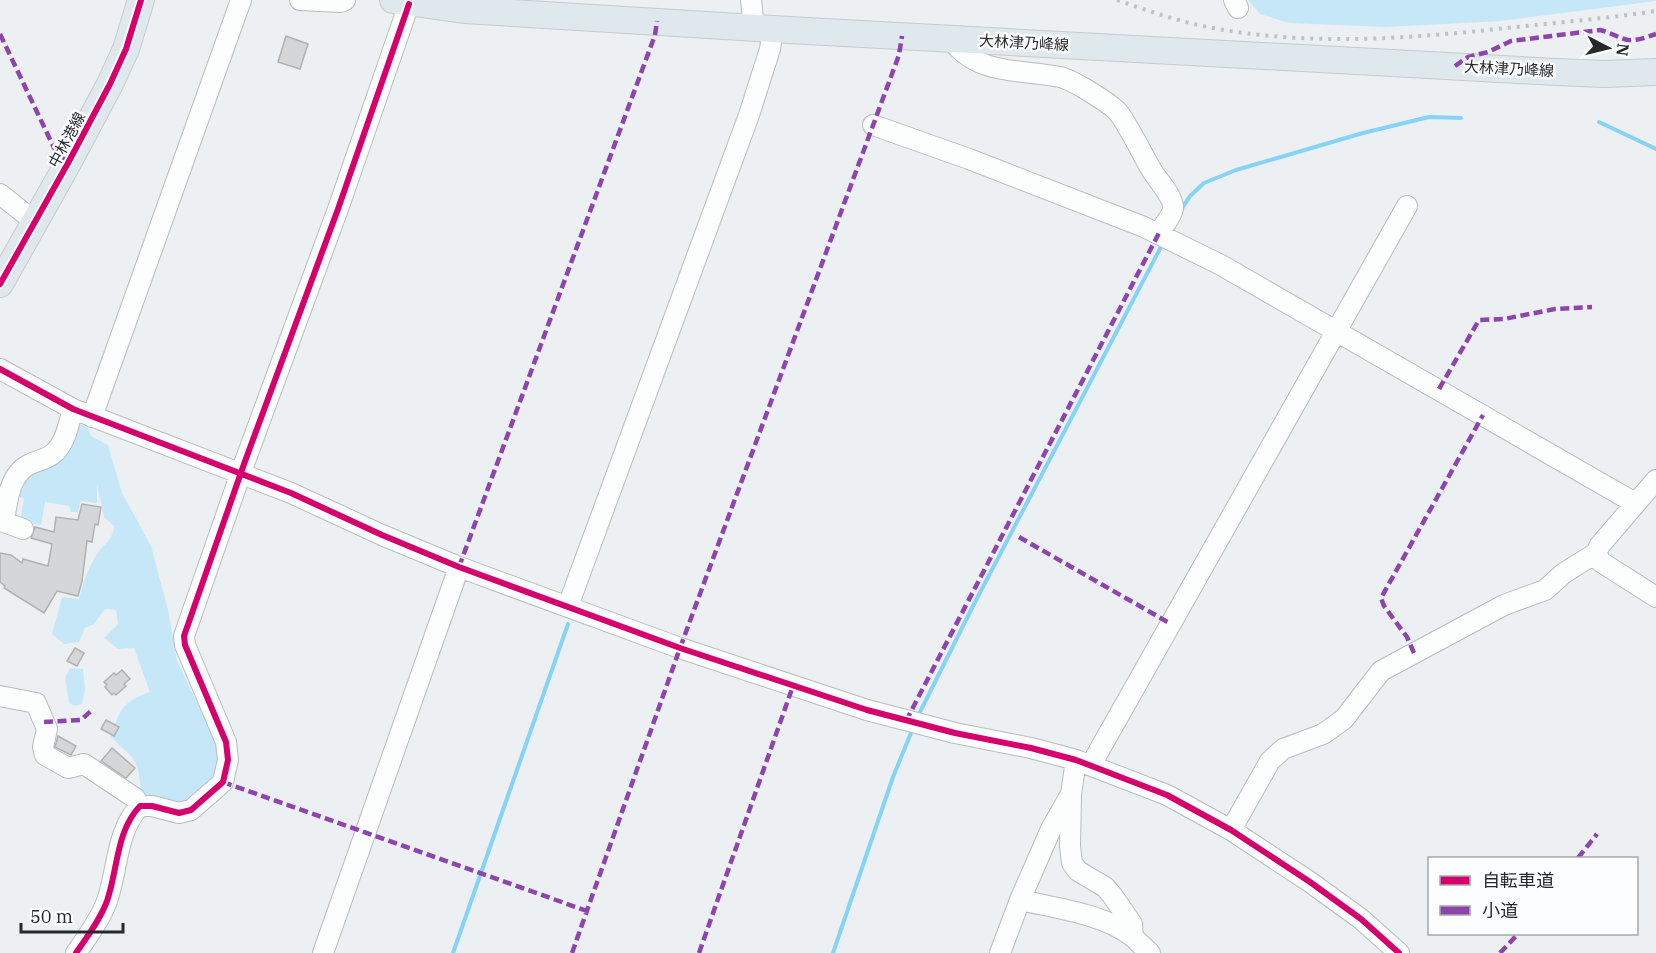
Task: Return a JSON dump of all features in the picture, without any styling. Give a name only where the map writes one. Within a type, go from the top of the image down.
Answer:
[{"type":"main road","name":"中林港線","points":[[0,284],[110,84],[126,49],[141,0]]},
{"type":"main road","name":"大林津乃峰線","points":[[401,2],[951,39],[1556,72],[1605,74],[1656,72]]},
{"type":"street","points":[[92,417],[242,0]]},
{"type":"street","points":[[300,0],[341,2],[345,0]]},
{"type":"street","points":[[568,606],[749,115],[770,48],[751,0]]},
{"type":"street","points":[[76,953],[107,902],[121,841],[130,816],[140,806],[152,806],[179,813],[191,810],[223,782],[228,760],[226,742],[185,645],[184,636],[338,209],[401,2]]},
{"type":"street","points":[[951,39],[960,52],[982,63],[1019,73],[1061,77],[1117,110],[1156,179],[1171,200],[1173,210],[1164,235]]},
{"type":"street","points":[[873,124],[1164,235],[1221,265],[1336,333],[1439,389],[1635,502]]},
{"type":"street","points":[[0,194],[35,222]]},
{"type":"street","points":[[1000,953],[1051,829],[1071,794],[1084,763],[1096,756],[1407,206]]},
{"type":"street","points":[[0,369],[92,417],[291,493],[459,567],[680,648],[867,710],[955,733],[1031,748],[1084,763],[1167,795],[1231,830],[1353,913],[1399,953]]},
{"type":"street","points":[[22,529],[2,523],[9,492],[16,477],[26,466],[55,453],[64,439],[73,409]]},
{"type":"street","points":[[1231,830],[1270,761],[1283,749],[1323,734],[1344,719],[1381,671],[1504,605],[1545,590],[1564,573],[1596,553],[1635,502],[1656,480]]},
{"type":"street","points":[[1596,553],[1601,562],[1656,597]]},
{"type":"street","points":[[323,953],[459,567]]},
{"type":"street","points":[[0,696],[36,703],[47,729],[43,747],[45,755],[68,768],[84,764],[135,798],[140,806]]},
{"type":"street","points":[[1071,794],[1072,863],[1078,871],[1105,887],[1112,895],[1132,924],[1133,937]]},
{"type":"street","points":[[1020,900],[1104,921],[1123,929],[1150,953]]},
{"type":"shaded area","points":[[1248,0],[1656,1],[1501,21],[1386,27],[1289,23],[1260,14]]},
{"type":"shaded area","points":[[76,422],[88,428],[91,436],[108,445],[122,493],[151,546],[168,610],[177,661],[215,740],[223,762],[215,781],[201,793],[185,802],[164,802],[142,797],[138,768],[132,757],[111,737],[123,708],[133,699],[150,692],[134,648],[118,649],[104,638],[118,624],[116,610],[105,609],[94,624],[85,628],[79,642],[64,644],[52,634],[62,597],[79,599],[91,565],[110,537],[114,526],[104,517],[97,484],[97,503],[81,501],[78,512],[71,512],[69,506],[45,502],[41,525],[20,521],[24,498],[15,496],[20,482]]},
{"type":"shaded area","points":[[70,668],[83,669],[85,689],[82,704],[75,706],[69,703],[65,678]]},
{"type":"building","points":[[286,36],[308,44],[300,69],[278,62]]},
{"type":"building","points":[[82,504],[101,507],[92,542],[87,541],[78,596],[57,591],[44,613],[4,588],[5,586],[0,582],[0,553],[11,555],[22,563],[23,559],[48,566],[52,544],[31,538],[35,527],[54,532],[56,517],[78,520]]},
{"type":"building","points":[[75,648],[84,653],[77,666],[67,661]]},
{"type":"building","points":[[122,670],[130,679],[116,695],[114,693],[112,695],[104,682],[114,673],[116,675]]},
{"type":"building","points":[[106,720],[119,727],[114,736],[101,729]]},
{"type":"building","points":[[58,736],[76,746],[71,755],[55,747]]},
{"type":"building","points":[[112,748],[135,768],[126,778],[101,761]]},
{"type":"waterway","points":[[1181,210],[1190,196],[1204,183],[1236,170],[1363,133],[1429,117],[1461,118]]},
{"type":"waterway","points":[[1599,122],[1656,149]]},
{"type":"waterway","points":[[917,718],[974,604],[1163,243]]},
{"type":"waterway","points":[[453,953],[568,624]]},
{"type":"waterway","points":[[833,953],[893,777],[913,728]]},
{"type":"railway","points":[[1117,0],[1213,28],[1251,34],[1327,39],[1440,34],[1656,11]]},
{"type":"marked path","points":[[459,567],[655,35],[657,21]]},
{"type":"marked path","points":[[1455,66],[1468,57],[1488,52],[1511,41],[1600,30],[1628,40],[1656,34]]},
{"type":"marked path","points":[[0,34],[56,152],[68,163]]},
{"type":"marked path","points":[[572,953],[680,648],[899,55],[902,36]]},
{"type":"marked path","points":[[906,721],[1159,233]]},
{"type":"marked path","points":[[1439,389],[1479,320],[1504,319],[1555,309],[1592,307]]},
{"type":"marked path","points":[[1414,653],[1407,637],[1384,606],[1381,598],[1483,415]]},
{"type":"marked path","points":[[1019,537],[1171,624]]},
{"type":"marked path","points":[[699,953],[793,686]]},
{"type":"marked path","points":[[44,722],[81,720],[91,711]]},
{"type":"marked path","points":[[223,782],[587,911]]},
{"type":"marked path","points":[[1579,857],[1597,834]]},
{"type":"marked path","points":[[1500,953],[1517,935]]},
{"type":"cycle path","points":[[0,284],[110,84],[126,49],[141,0]]},
{"type":"cycle path","points":[[76,953],[104,908],[126,827],[140,806],[152,806],[179,813],[191,810],[223,782],[228,760],[226,742],[185,645],[184,636],[244,464],[338,209],[409,4]]},
{"type":"cycle path","points":[[0,369],[73,409],[291,493],[459,567],[680,648],[867,710],[955,733],[1031,748],[1076,760],[1167,795],[1231,830],[1310,882],[1361,919],[1399,953]]}]
